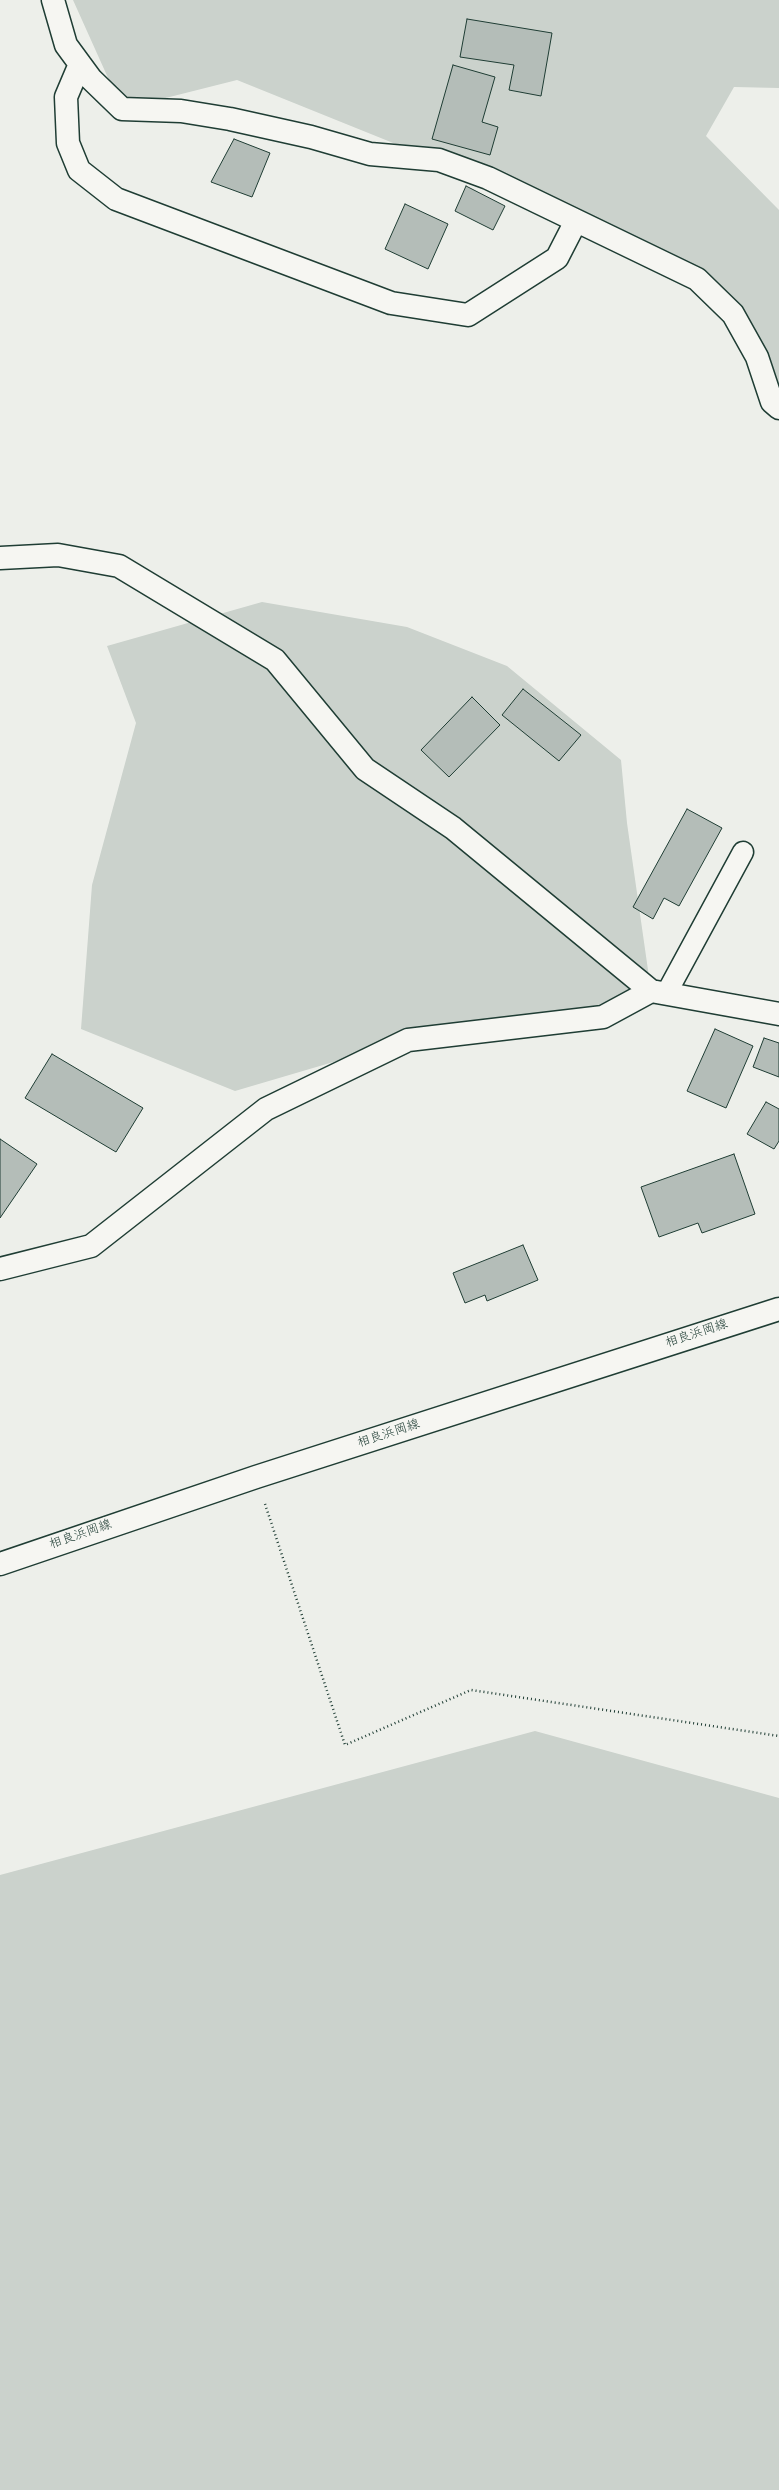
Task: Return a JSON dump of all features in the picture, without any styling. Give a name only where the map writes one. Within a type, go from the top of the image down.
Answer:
[{"type":"street","points":[[53,0],[66,45],[91,79],[122,109],[181,111],[230,119],[311,137],[370,154],[439,160],[488,178],[697,279],[733,314],[757,357],[772,402],[779,408]]},
{"type":"street","points":[[80,64],[66,97],[68,143],[79,170],[116,199],[391,302],[468,315],[557,258],[576,221]]},
{"type":"street","points":[[0,558],[58,555],[119,566],[275,660],[365,769],[453,828],[658,993],[779,1014]]},
{"type":"street","points":[[0,1269],[91,1246],[266,1109],[408,1040],[603,1017],[658,993]]},
{"type":"street","name":"相良浜岡線","points":[[0,1564],[256,1477],[779,1309]]},
{"type":"lane","points":[[658,993],[743,852]]},
{"type":"path","points":[[256,1477],[345,1745],[471,1690],[779,1736]]},
{"type":"shaded area","points":[[73,0],[779,0],[779,88],[734,87],[706,136],[779,210],[779,397],[697,279],[527,197],[237,80],[122,109]]},
{"type":"shaded area","points":[[262,602],[407,627],[507,666],[621,760],[627,823],[651,991],[568,1021],[408,1040],[235,1091],[81,1029],[92,885],[136,723],[107,646]]},
{"type":"shaded area","points":[[535,1731],[779,1798],[779,2490],[0,2490],[0,1875]]},
{"type":"building","points":[[467,19],[552,33],[541,96],[509,90],[514,65],[460,57]]},
{"type":"building","points":[[453,65],[495,77],[482,122],[498,127],[490,155],[432,139]]},
{"type":"building","points":[[234,139],[270,153],[252,197],[211,182]]},
{"type":"building","points":[[466,186],[505,206],[493,230],[455,211]]},
{"type":"building","points":[[405,204],[448,224],[428,269],[385,249]]},
{"type":"building","points":[[523,689],[581,735],[559,761],[502,715]]},
{"type":"building","points":[[472,697],[500,725],[449,777],[421,750]]},
{"type":"building","points":[[687,809],[722,828],[679,906],[664,898],[653,919],[633,907]]},
{"type":"building","points":[[715,1029],[753,1046],[726,1108],[687,1091]]},
{"type":"building","points":[[764,1038],[779,1043],[779,1077],[753,1067]]},
{"type":"building","points":[[52,1054],[143,1108],[116,1152],[25,1098]]},
{"type":"building","points":[[766,1102],[779,1109],[779,1141],[774,1149],[747,1134]]},
{"type":"building","points":[[0,1139],[37,1164],[0,1218]]},
{"type":"building","points":[[734,1154],[755,1214],[702,1233],[698,1223],[659,1237],[641,1187]]},
{"type":"building","points":[[523,1245],[538,1280],[487,1301],[485,1295],[465,1303],[453,1273]]}]
